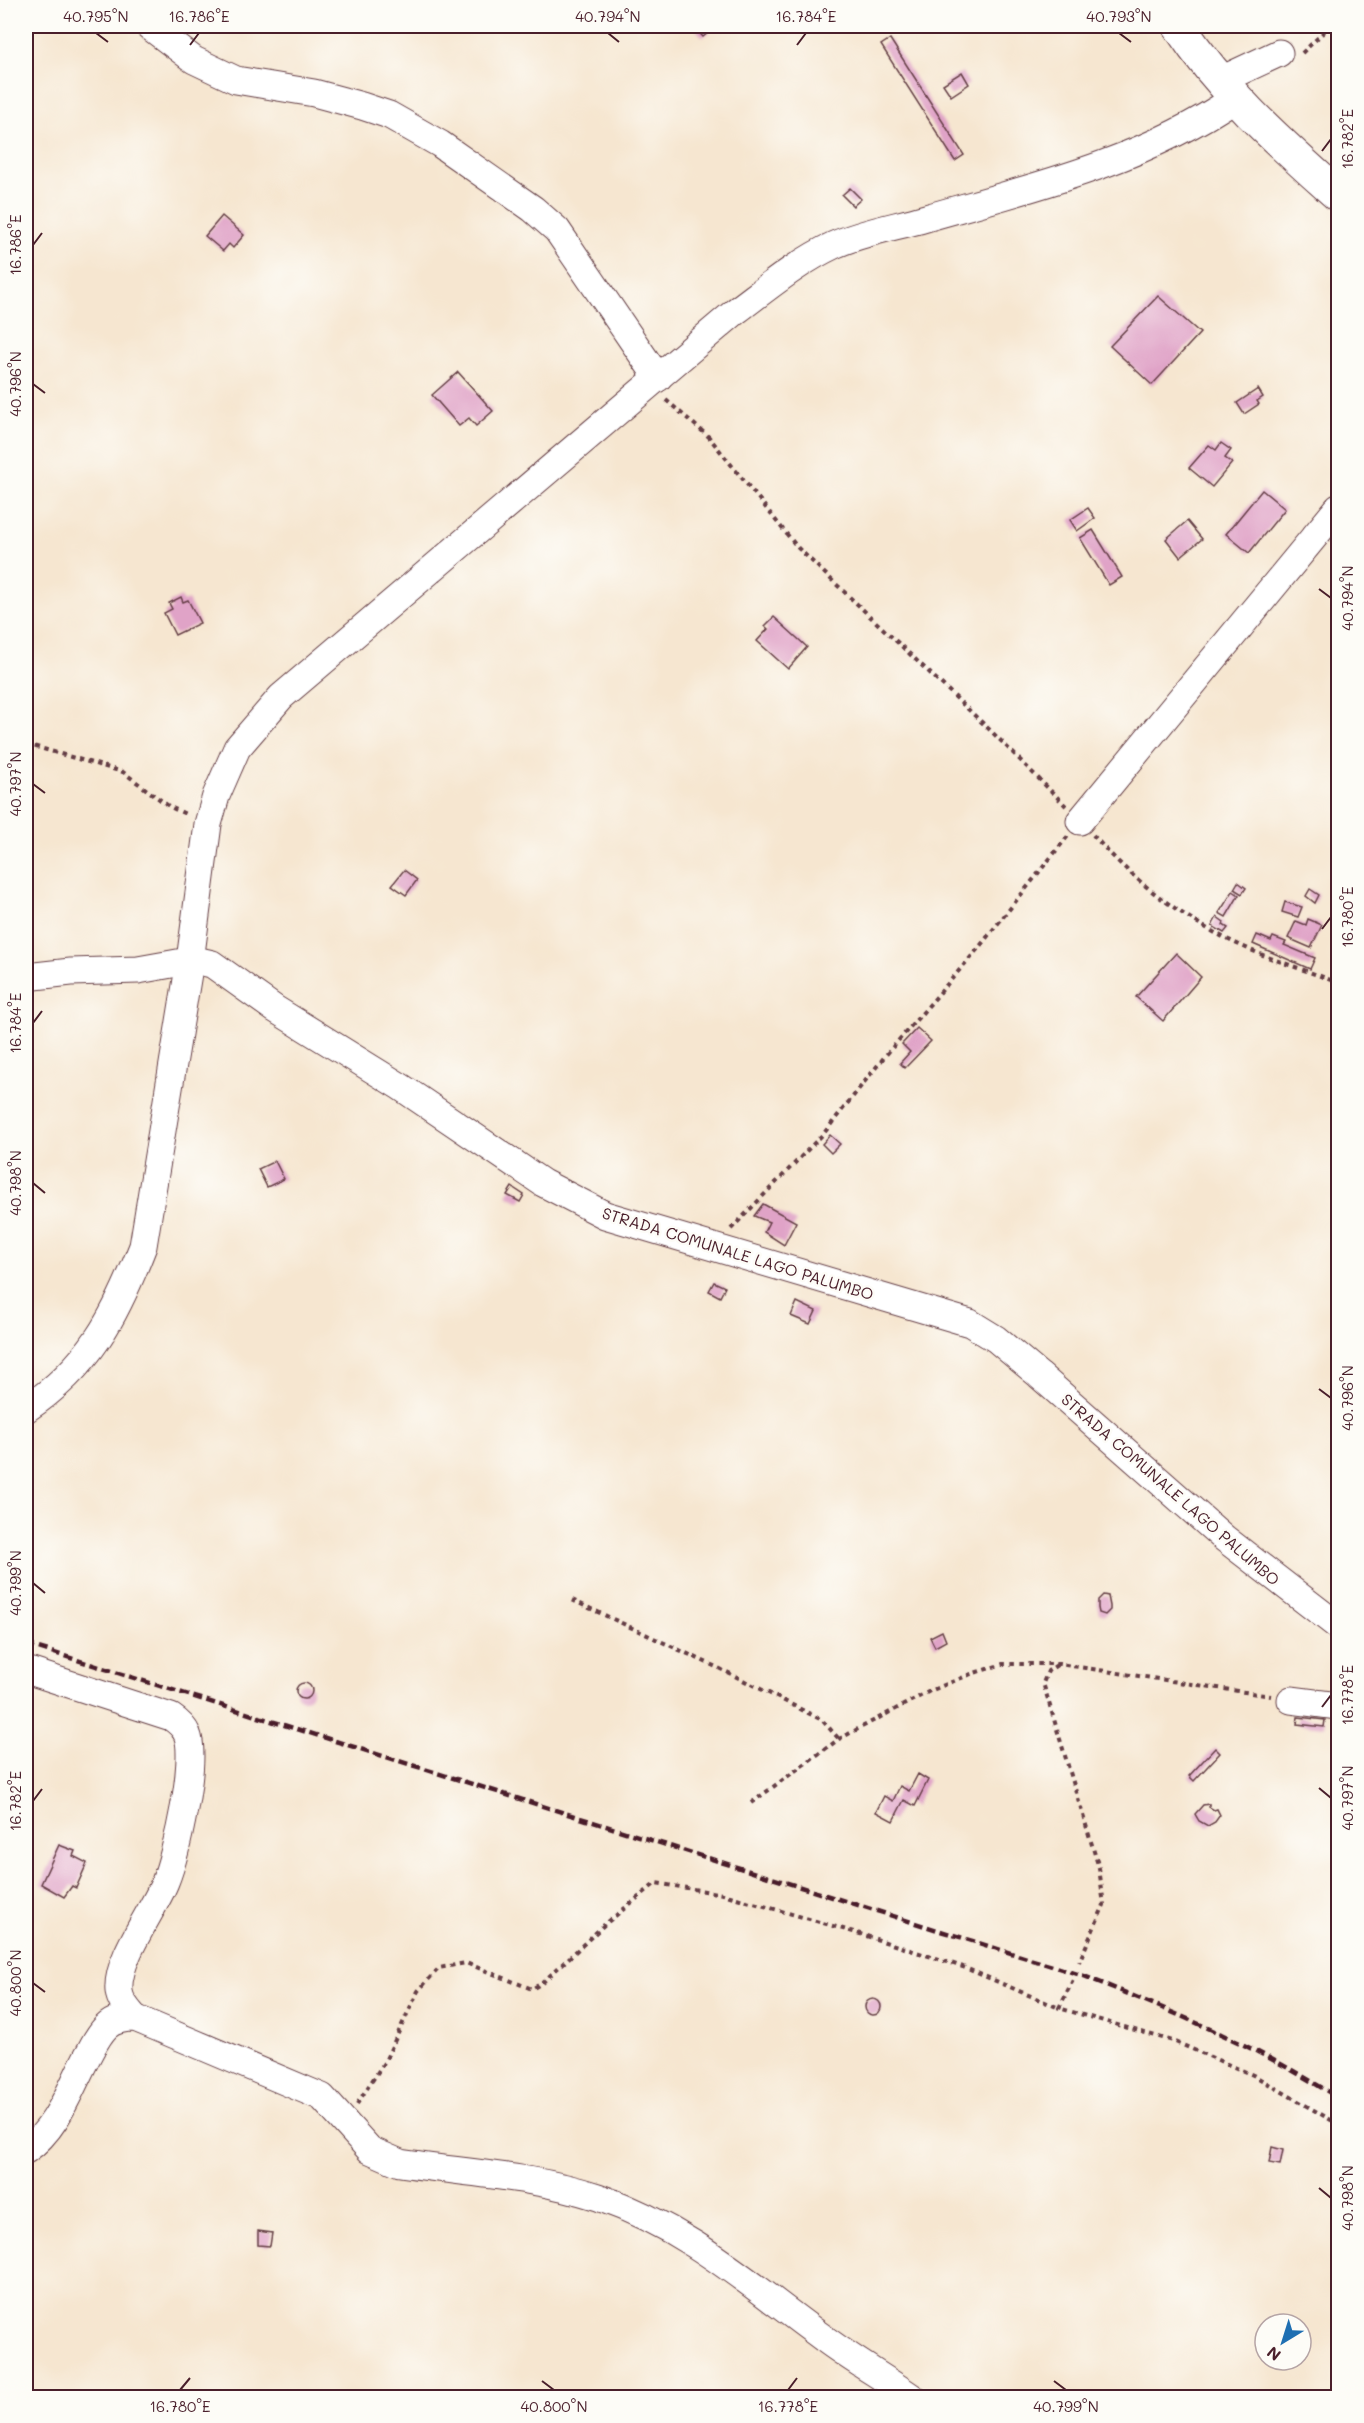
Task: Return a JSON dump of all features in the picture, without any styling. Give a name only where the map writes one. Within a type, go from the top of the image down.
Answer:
[{"type":"main road","points":[[1179,26],[1227,90],[1284,147],[1338,195]]},
{"type":"street","points":[[149,26],[194,60],[236,80],[314,93],[362,106],[411,126],[448,149],[533,209],[557,230],[655,380]]},
{"type":"street","points":[[26,1409],[67,1377],[107,1328],[143,1245],[190,961],[208,824],[216,796],[237,748],[281,697],[735,311],[790,271],[834,245],[852,238],[923,219],[1101,164],[1189,128],[1227,90],[1279,52]]},
{"type":"street","points":[[1080,821],[1338,508]]},
{"type":"street","name":"STRADA COMUNALE LAGO PALUMBO","points":[[26,977],[71,972],[138,970],[190,961],[212,964],[231,975],[275,1009],[401,1087],[509,1160],[571,1198],[621,1221],[954,1317],[982,1330],[1079,1409],[1224,1538],[1338,1626]]},
{"type":"street","points":[[26,1671],[171,1717],[186,1733],[190,1748],[189,1768],[173,1858],[120,1979],[119,1993],[125,2006],[135,2018]]},
{"type":"street","points":[[1291,1700],[1338,1706]]},
{"type":"street","points":[[26,2150],[54,2120],[91,2050],[107,2026],[121,2018],[135,2018],[306,2088],[322,2097],[370,2150],[400,2163],[551,2184],[600,2198],[652,2220],[697,2244],[823,2338],[913,2397]]},
{"type":"path","points":[[655,380],[662,397],[709,437],[798,548],[991,731],[1136,879],[1201,926],[1244,947],[1338,983]]},
{"type":"path","points":[[26,744],[123,772],[170,807],[208,824]]},
{"type":"path","points":[[714,1248],[824,1132],[885,1056],[976,951],[1080,821]]},
{"type":"path","points":[[572,1600],[822,1720],[839,1739]]},
{"type":"path","points":[[751,1803],[839,1739],[930,1691],[986,1668],[1003,1664],[1026,1662],[1059,1664],[1244,1690],[1291,1700]]},
{"type":"path","points":[[1059,1664],[1048,1671],[1043,1683],[1103,1888],[1104,1905],[1079,1962]]},
{"type":"path","points":[[340,2115],[357,2103],[373,2083],[418,1991],[439,1968],[466,1963],[532,1989],[543,1983],[604,1925],[656,1883],[723,1894],[857,1933],[963,1967],[1059,2008],[1181,2044],[1253,2075],[1338,2124]]},
{"type":"path","points":[[1059,2008],[1073,1980]]},
{"type":"building","points":[[693,26],[716,26],[703,37]]},
{"type":"building","points":[[890,39],[964,155],[955,161],[881,45]]},
{"type":"building","points":[[962,72],[969,84],[951,96],[943,84]]},
{"type":"building","points":[[850,188],[861,199],[853,206],[842,195]]},
{"type":"building","points":[[222,216],[244,235],[233,248],[229,244],[223,251],[205,236]]},
{"type":"building","points":[[1158,296],[1200,333],[1152,385],[1110,346]]},
{"type":"building","points":[[458,372],[493,411],[476,426],[469,418],[459,426],[432,395]]},
{"type":"building","points":[[1258,389],[1263,397],[1257,401],[1259,404],[1244,414],[1237,403]]},
{"type":"building","points":[[1221,443],[1231,450],[1225,458],[1232,463],[1212,487],[1189,468],[1209,445],[1216,450]]},
{"type":"building","points":[[1262,490],[1285,509],[1249,553],[1226,534]]},
{"type":"building","points":[[1088,508],[1095,518],[1077,531],[1070,520]]},
{"type":"building","points":[[1187,521],[1202,539],[1180,557],[1166,539]]},
{"type":"building","points":[[1093,530],[1122,577],[1109,585],[1080,538]]},
{"type":"building","points":[[181,597],[183,602],[188,600],[200,623],[175,635],[164,613],[172,609],[169,603]]},
{"type":"building","points":[[774,617],[807,647],[788,669],[757,641],[768,629],[765,626]]},
{"type":"building","points":[[404,870],[417,880],[406,895],[392,885]]},
{"type":"building","points":[[1238,882],[1246,888],[1242,894],[1234,889]]},
{"type":"building","points":[[1310,889],[1319,895],[1315,903],[1306,896]]},
{"type":"building","points":[[1233,891],[1239,895],[1226,917],[1219,913]]},
{"type":"building","points":[[1285,902],[1302,907],[1298,917],[1282,912]]},
{"type":"building","points":[[1217,917],[1228,928],[1224,933],[1212,926]]},
{"type":"building","points":[[1308,919],[1322,925],[1311,948],[1288,938],[1296,921],[1306,925]]},
{"type":"building","points":[[1257,935],[1271,941],[1273,937],[1286,942],[1284,945],[1315,958],[1310,969],[1253,944]]},
{"type":"building","points":[[1176,953],[1201,977],[1163,1021],[1136,997]]},
{"type":"building","points":[[917,1028],[931,1041],[905,1068],[900,1063],[910,1052],[902,1044]]},
{"type":"building","points":[[830,1135],[840,1144],[831,1153],[822,1144]]},
{"type":"building","points":[[275,1161],[284,1179],[267,1187],[258,1169]]},
{"type":"building","points":[[512,1187],[524,1195],[520,1202],[507,1195]]},
{"type":"building","points":[[763,1204],[796,1222],[784,1245],[764,1232],[769,1222],[754,1216]]},
{"type":"building","points":[[714,1282],[725,1287],[720,1297],[709,1291]]},
{"type":"building","points":[[797,1302],[816,1311],[810,1324],[791,1316]]},
{"type":"building","points":[[1103,1595],[1108,1596],[1110,1606],[1110,1610],[1105,1615],[1099,1613],[1098,1608],[1098,1600]]},
{"type":"building","points":[[942,1631],[946,1641],[935,1647],[930,1637]]},
{"type":"building","points":[[304,1683],[310,1685],[312,1691],[310,1697],[304,1699],[298,1697],[296,1691],[298,1685]]},
{"type":"building","points":[[1298,1717],[1325,1720],[1324,1727],[1297,1724]]},
{"type":"building","points":[[1215,1748],[1220,1753],[1194,1781],[1189,1776]]},
{"type":"building","points":[[918,1774],[928,1780],[915,1806],[904,1800],[893,1821],[876,1812],[884,1796],[893,1801],[900,1786],[909,1791]]},
{"type":"building","points":[[1209,1804],[1209,1807],[1217,1809],[1220,1815],[1208,1826],[1199,1821],[1195,1814],[1203,1805]]},
{"type":"building","points":[[59,1845],[75,1851],[73,1856],[87,1863],[76,1888],[72,1886],[64,1897],[41,1884]]},
{"type":"building","points":[[873,1999],[879,2001],[881,2007],[879,2013],[873,2015],[867,2013],[865,2007],[867,2001]]},
{"type":"building","points":[[1272,2147],[1283,2150],[1280,2165],[1269,2163]]},
{"type":"building","points":[[258,2231],[272,2233],[270,2246],[258,2245]]},
{"type":"railway","points":[[26,1644],[1084,1976],[1246,2046],[1278,2062],[1338,2098]]}]
